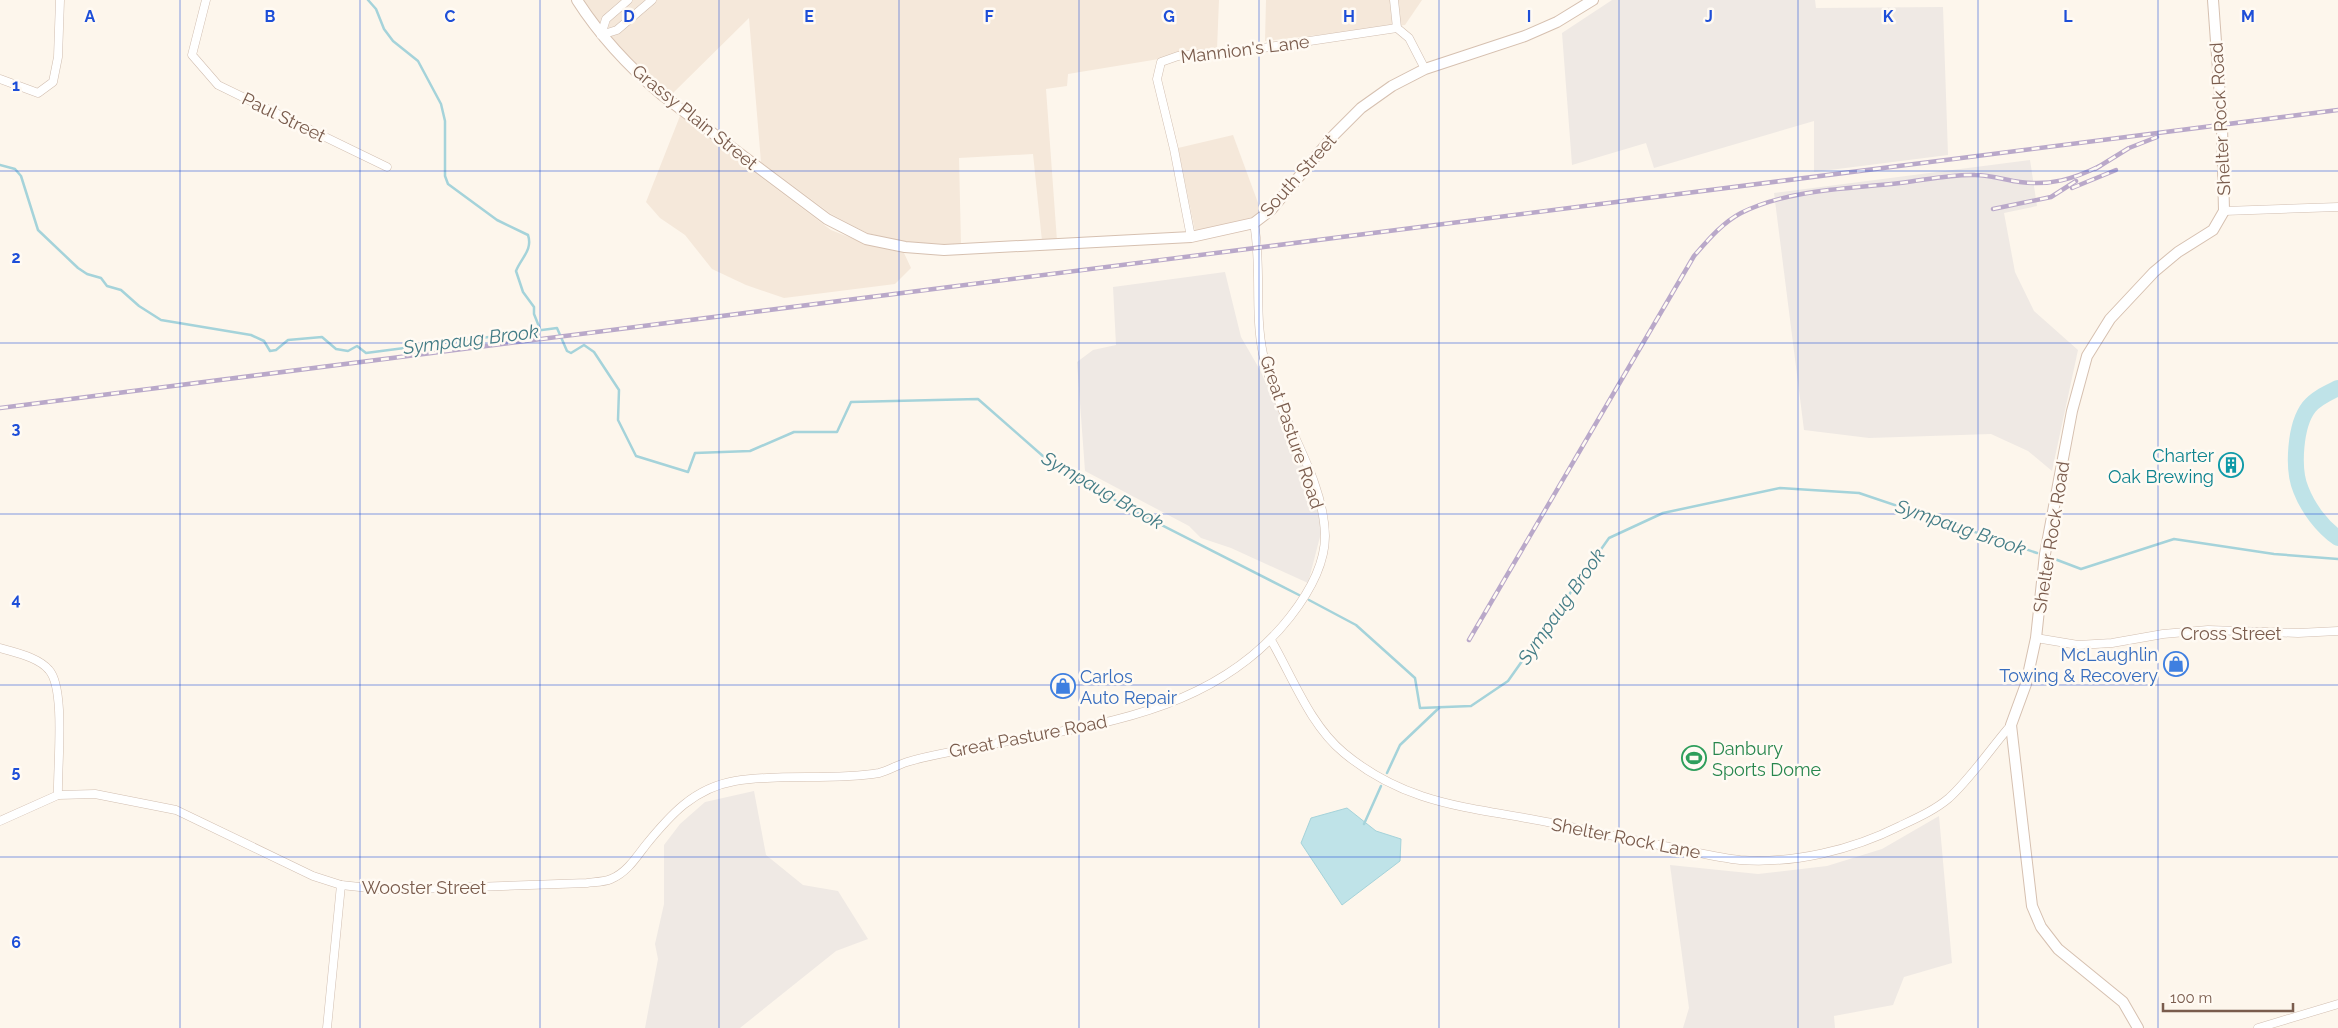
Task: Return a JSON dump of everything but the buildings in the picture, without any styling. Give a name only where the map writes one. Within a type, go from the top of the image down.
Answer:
[{"type":"main road","name":"Grassy Plain Street","points":[[577,0],[601,35],[639,75],[662,95],[827,219]]},
{"type":"main road","name":"Shelter Rock Road","points":[[2138,1028],[2123,1002],[2058,949],[2041,927],[2032,906],[2011,725],[2026,684],[2036,638],[2047,544],[2072,411],[2087,356],[2110,319],[2147,279],[2178,252],[2213,230],[2224,211],[2222,134],[2213,0]]},
{"type":"main road","name":"South Street","points":[[827,219],[866,238],[905,247],[944,250],[1052,246],[1191,237],[1254,223],[1271,210],[1334,135],[1361,108],[1392,86],[1425,69],[1525,36],[1557,22],[1590,1]]},
{"type":"street","points":[[0,79],[38,93],[53,82],[58,57],[60,0]]},
{"type":"street","name":"Paul Street","points":[[206,0],[192,55],[218,85],[386,166]]},
{"type":"street","points":[[601,35],[606,19],[628,0]]},
{"type":"street","points":[[601,35],[617,30],[652,0]]},
{"type":"street","points":[[1394,0],[1397,28],[1409,38],[1425,69]]},
{"type":"street","name":"Mannion's Lane","points":[[1191,237],[1174,149],[1157,80],[1161,62],[1178,56],[1256,49],[1397,28]]},
{"type":"street","points":[[2224,211],[2338,207]]},
{"type":"street","name":"Great Pasture Road","points":[[833,776],[880,773],[906,762],[1111,720],[1169,705],[1206,688],[1238,668],[1272,640],[1305,598],[1319,569],[1325,536],[1319,500],[1263,356],[1258,296],[1258,246],[1254,223]]},
{"type":"street","name":"Cross Street","points":[[2036,638],[2078,645],[2112,643],[2163,634],[2208,630],[2298,633],[2338,631]]},
{"type":"street","name":"Shelter Rock Lane","points":[[1272,640],[1323,731],[1343,752],[1375,775],[1407,792],[1462,807],[1741,860],[1792,858],[1847,848],[1901,826],[1948,799],[1965,782],[2011,725]]},
{"type":"street","points":[[0,648],[36,661],[49,670],[55,684],[59,712],[58,795]]},
{"type":"street","name":"Wooster Street","points":[[0,821],[58,795],[95,794],[176,810],[314,876],[341,886],[388,890],[532,886],[611,879],[631,865],[669,817],[693,797],[714,786],[736,781],[833,776]]},
{"type":"street","points":[[327,1028],[341,886]]},
{"type":"street","points":[[2258,1028],[2338,1004]]},
{"type":"shaded area","points":[[584,0],[1219,0],[1217,49],[1176,53],[1159,59],[1068,74],[1067,86],[1046,89],[1057,241],[1042,241],[1033,154],[959,158],[961,245],[906,242],[867,233],[831,214],[761,162],[749,18],[671,95],[642,71],[605,31]]},
{"type":"shaded area","points":[[1266,0],[1422,0],[1405,25],[1265,41]]},
{"type":"shaded area","points":[[1612,0],[1815,0],[1816,8],[1943,7],[1948,155],[1814,172],[1814,121],[1654,168],[1646,143],[1572,165],[1562,33]]},
{"type":"shaded area","points":[[680,116],[831,230],[869,245],[904,253],[911,268],[895,284],[784,298],[746,285],[712,269],[685,235],[660,218],[646,202]]},
{"type":"shaded area","points":[[1233,135],[1261,211],[1252,219],[1217,228],[1195,231],[1178,148]]},
{"type":"shaded area","points":[[2030,160],[2037,206],[2004,213],[2015,272],[2034,311],[2078,350],[2052,471],[2028,451],[1991,434],[1869,438],[1804,430],[1774,193]]},
{"type":"shaded area","points":[[1225,272],[1241,337],[1260,370],[1317,497],[1322,529],[1308,583],[1231,548],[1201,538],[1189,526],[1085,471],[1077,362],[1093,350],[1116,345],[1113,287]]},
{"type":"shaded area","points":[[754,791],[766,855],[803,885],[838,891],[868,939],[836,951],[740,1028],[645,1028],[658,959],[655,944],[664,904],[664,845],[680,824],[705,802]]},
{"type":"shaded area","points":[[1939,816],[1952,963],[1904,977],[1893,1005],[1834,1016],[1835,1028],[1683,1028],[1689,1008],[1670,865],[1758,874],[1827,866],[1882,849]]},
{"type":"water","points":[[1347,808],[1376,831],[1401,839],[1400,861],[1342,905],[1301,843],[1311,818]]},
{"type":"waterway","points":[[368,0],[376,9],[384,29],[393,41],[418,61],[441,104],[445,121],[445,176],[448,184],[497,220],[528,235],[528,250],[516,271],[523,292],[534,307],[534,314],[540,329]]},
{"type":"waterway","name":"Sympaug Brook","points":[[0,165],[15,169],[21,176],[38,230],[78,268],[87,274],[101,278],[107,286],[121,290],[139,306],[161,320],[251,335],[264,341],[270,351],[276,350],[288,340],[322,337],[336,349],[348,351],[357,346],[366,353],[557,328],[567,351],[571,353],[584,345],[594,352],[619,390],[618,420],[636,456],[688,472],[695,453],[750,451],[794,432],[837,432],[851,402],[978,399],[1044,457],[1128,508],[1299,595]]},
{"type":"waterway","points":[[2338,388],[2322,396],[2309,407],[2304,415],[2296,447],[2296,471],[2307,504],[2321,523],[2338,538]]},
{"type":"waterway","name":"Sympaug Brook","points":[[1309,600],[1356,625],[1415,678],[1420,708],[1471,706],[1508,681],[1609,538],[1663,513],[1780,488],[1859,493],[2037,553]]},
{"type":"waterway","name":"Sympaug Brook","points":[[2052,558],[2081,569],[2174,539],[2274,554],[2338,559]]},
{"type":"waterway","points":[[1387,773],[1400,745],[1440,707]]},
{"type":"waterway","points":[[1364,824],[1381,786]]},
{"type":"railway","points":[[0,408],[2338,110]]},
{"type":"railway","points":[[2095,169],[2129,148],[2157,137]]},
{"type":"railway","points":[[1469,640],[1694,256],[1728,222],[1741,213],[1759,205],[1819,191],[1966,175],[2042,183],[2071,178],[2100,166]]},
{"type":"railway","points":[[2072,188],[2116,170]]},
{"type":"railway","points":[[1993,209],[2051,197],[2076,181]]},
{"type":"place","name":"Charter Oak Brewing","points":[[2231,465]]},
{"type":"place","name":"McLaughlin Towing & Recovery","points":[[2176,664]]},
{"type":"place","name":"Carlos Auto Repair","points":[[1063,686]]},
{"type":"place","name":"Danbury Sports Dome","points":[[1694,758]]}]
